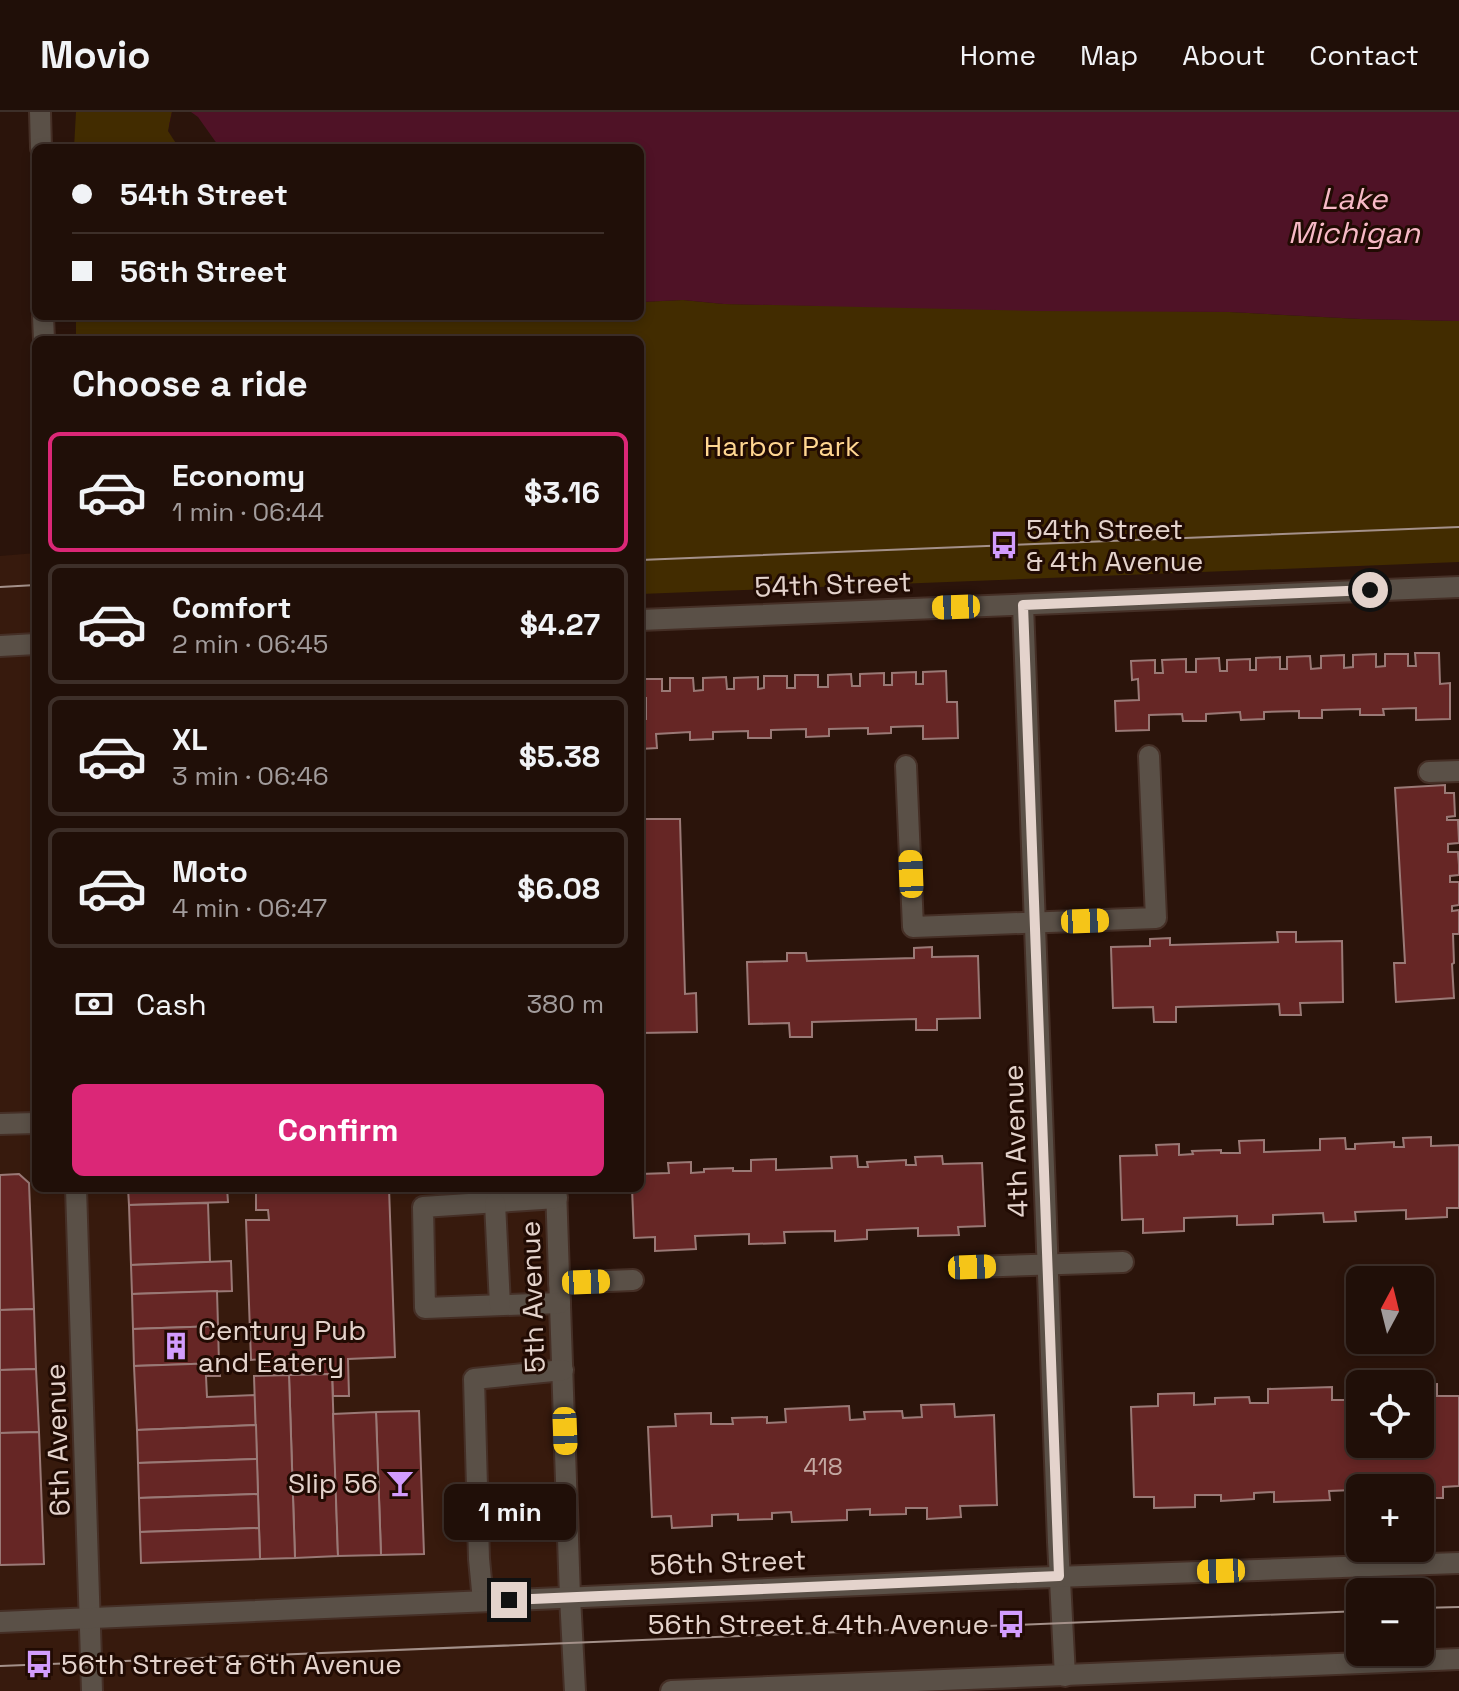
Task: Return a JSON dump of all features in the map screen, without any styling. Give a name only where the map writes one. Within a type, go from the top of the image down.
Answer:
[{"type":"street","points":[[40,112],[41,144]]},
{"type":"street","name":"54th Street","points":[[644,620],[1459,587]]},
{"type":"street","name":"4th Avenue","points":[[1023,605],[1065,1676]]},
{"type":"street","points":[[0,646],[32,644]]},
{"type":"street","points":[[906,766],[913,927],[1035,923],[1156,918],[1149,756]]},
{"type":"street","points":[[1429,772],[1459,771]]},
{"type":"street","points":[[0,1124],[32,1123]]},
{"type":"street","name":"6th Avenue","points":[[76,1192],[92,1691]]},
{"type":"street","points":[[557,1193],[495,1203],[423,1207],[425,1308],[500,1305],[633,1280]]},
{"type":"street","name":"5th Avenue","points":[[557,1193],[575,1691]]},
{"type":"street","points":[[495,1203],[500,1305]]},
{"type":"street","points":[[972,1267],[1123,1262]]},
{"type":"street","points":[[483,1601],[474,1379],[563,1370]]},
{"type":"street","name":"56th Street","points":[[0,1622],[1059,1576],[1459,1563]]},
{"type":"street","points":[[671,1691],[1459,1659]]},
{"type":"shaded area","points":[[32,553],[32,1192],[556,1192],[575,1691],[0,1691],[0,556]]},
{"type":"green space","points":[[76,112],[172,112],[169,126],[181,144],[74,144]]},
{"type":"green space","name":"Harbor Park","points":[[683,300],[724,304],[1230,312],[1459,321],[1459,562],[644,594],[644,336],[76,336],[76,320],[644,320],[644,302]]},
{"type":"water","name":"Lake Michigan","points":[[172,112],[1459,112],[1459,321],[1230,312],[1036,311],[724,304],[683,300],[644,302],[644,144],[181,144],[169,126]]},
{"type":"pier","points":[[172,112],[191,112],[217,144],[176,144],[168,131]]},
{"type":"building","points":[[1415,653],[1439,653],[1440,684],[1450,683],[1450,719],[1416,720],[1416,708],[1383,709],[1384,715],[1360,715],[1360,709],[1322,710],[1322,718],[1299,718],[1299,711],[1264,712],[1264,719],[1241,720],[1240,712],[1206,714],[1206,721],[1183,721],[1182,714],[1149,715],[1149,730],[1116,731],[1115,701],[1139,700],[1138,679],[1132,680],[1131,661],[1155,660],[1155,673],[1163,673],[1162,660],[1186,659],[1186,672],[1196,672],[1196,659],[1219,658],[1220,671],[1227,671],[1227,660],[1250,659],[1250,670],[1256,670],[1256,658],[1280,657],[1280,669],[1287,669],[1287,657],[1310,656],[1311,669],[1321,668],[1321,656],[1344,655],[1344,668],[1353,667],[1353,655],[1376,654],[1376,667],[1385,666],[1385,654],[1408,654],[1408,666],[1416,666]]},
{"type":"building","points":[[946,671],[947,702],[957,702],[958,738],[923,739],[923,726],[891,727],[891,733],[868,734],[868,728],[829,729],[829,736],[806,737],[806,729],[771,730],[771,738],[748,738],[748,731],[713,732],[713,739],[690,740],[690,732],[656,734],[657,748],[644,749],[644,679],[662,679],[662,691],[670,691],[670,678],[693,678],[694,691],[703,690],[703,678],[726,677],[727,689],[734,689],[734,678],[758,677],[758,689],[764,688],[764,676],[787,676],[787,688],[795,688],[795,675],[818,675],[818,687],[828,687],[828,675],[851,674],[852,686],[860,686],[860,674],[884,673],[884,685],[892,685],[892,673],[916,672],[916,684],[923,684],[923,672]]},
{"type":"building","points":[[1445,785],[1445,793],[1454,793],[1455,816],[1447,817],[1447,820],[1458,820],[1459,841],[1448,844],[1448,852],[1458,852],[1459,865],[1459,875],[1450,876],[1450,882],[1459,882],[1459,905],[1452,906],[1452,911],[1459,910],[1459,934],[1453,934],[1454,998],[1396,1002],[1394,963],[1405,963],[1395,788]]},
{"type":"building","points":[[644,819],[680,819],[685,994],[696,993],[697,1032],[644,1033]]},
{"type":"building","points":[[1277,932],[1296,932],[1296,942],[1342,941],[1343,1002],[1300,1003],[1301,1015],[1280,1015],[1279,1004],[1176,1007],[1176,1022],[1154,1022],[1153,1007],[1113,1008],[1111,947],[1150,946],[1150,939],[1170,938],[1170,945],[1278,942]]},
{"type":"building","points":[[932,947],[932,957],[978,956],[980,1018],[937,1019],[937,1030],[916,1030],[916,1019],[812,1022],[812,1037],[790,1037],[789,1023],[749,1024],[747,962],[787,961],[787,953],[806,953],[807,961],[914,958],[914,948]]},
{"type":"building","points":[[1431,1137],[1431,1146],[1459,1145],[1459,1208],[1447,1208],[1447,1217],[1406,1219],[1406,1210],[1355,1212],[1356,1221],[1324,1222],[1323,1213],[1273,1215],[1273,1224],[1237,1225],[1237,1216],[1184,1218],[1184,1231],[1143,1233],[1143,1219],[1122,1220],[1120,1156],[1157,1155],[1156,1145],[1179,1144],[1179,1155],[1193,1154],[1192,1151],[1221,1150],[1221,1153],[1240,1153],[1239,1141],[1264,1140],[1264,1152],[1320,1150],[1320,1139],[1345,1138],[1346,1149],[1355,1149],[1355,1144],[1394,1142],[1394,1147],[1404,1147],[1403,1138]]},
{"type":"building","points":[[857,1156],[858,1167],[868,1167],[867,1162],[906,1160],[906,1165],[916,1165],[915,1157],[942,1156],[943,1164],[982,1163],[985,1226],[958,1227],[959,1235],[918,1236],[918,1228],[867,1230],[867,1239],[835,1241],[835,1231],[784,1232],[785,1243],[749,1244],[749,1234],[695,1236],[696,1249],[655,1251],[655,1237],[634,1238],[632,1192],[644,1192],[644,1174],[669,1173],[668,1163],[691,1162],[691,1173],[704,1172],[704,1169],[733,1168],[733,1171],[751,1171],[751,1160],[776,1159],[776,1170],[832,1168],[831,1157]]},
{"type":"building","points":[[19,1174],[29,1183],[34,1309],[0,1310],[0,1175]]},
{"type":"building","points":[[128,1192],[227,1192],[228,1202],[129,1205]]},
{"type":"building","points":[[256,1192],[389,1192],[395,1357],[348,1359],[349,1396],[333,1396],[332,1374],[264,1376],[264,1359],[251,1360],[246,1220],[269,1220],[268,1210],[256,1210]]},
{"type":"building","points":[[208,1203],[210,1262],[131,1265],[129,1205]]},
{"type":"building","points":[[231,1261],[232,1291],[132,1294],[131,1265]]},
{"type":"building","points":[[217,1291],[218,1326],[133,1329],[132,1294]]},
{"type":"building","points":[[34,1309],[36,1369],[0,1370],[0,1310]]},
{"type":"building","name":"Century Pub and Eatery","points":[[218,1326],[219,1363],[134,1366],[133,1329]]},
{"type":"building","points":[[219,1363],[220,1376],[206,1376],[207,1397],[255,1395],[256,1425],[137,1430],[134,1366]]},
{"type":"building","points":[[36,1369],[39,1432],[0,1433],[0,1370]]},
{"type":"building","points":[[332,1374],[338,1556],[295,1558],[289,1375]]},
{"type":"building","points":[[289,1375],[295,1558],[260,1559],[254,1376]]},
{"type":"building","points":[[1434,1384],[1437,1384],[1437,1396],[1459,1396],[1459,1486],[1443,1487],[1443,1498],[1434,1498],[1434,1474],[1346,1474],[1346,1490],[1329,1491],[1330,1500],[1274,1502],[1274,1492],[1254,1493],[1254,1499],[1221,1501],[1221,1495],[1195,1495],[1195,1507],[1154,1508],[1154,1497],[1134,1497],[1131,1407],[1158,1406],[1158,1394],[1194,1393],[1194,1405],[1215,1404],[1215,1398],[1249,1397],[1250,1403],[1268,1403],[1268,1389],[1332,1387],[1332,1400],[1346,1400],[1346,1458],[1434,1458]]},
{"type":"building","points":[[954,1404],[955,1417],[994,1415],[997,1505],[960,1506],[961,1517],[927,1519],[927,1508],[906,1508],[906,1514],[870,1515],[870,1509],[847,1510],[847,1520],[792,1522],[791,1512],[772,1513],[772,1519],[738,1520],[738,1514],[712,1515],[712,1526],[672,1528],[671,1516],[652,1517],[648,1427],[676,1426],[675,1414],[711,1413],[711,1424],[733,1424],[732,1418],[767,1417],[767,1423],[786,1422],[785,1409],[849,1406],[850,1420],[865,1419],[864,1412],[902,1411],[903,1418],[922,1417],[921,1405]]},
{"type":"building","name":"Slip 56","points":[[419,1411],[424,1554],[381,1555],[376,1412]]},
{"type":"building","points":[[376,1412],[381,1555],[338,1556],[333,1414]]},
{"type":"building","points":[[256,1425],[257,1459],[138,1463],[137,1430]]},
{"type":"building","points":[[39,1432],[44,1564],[0,1565],[0,1433]]},
{"type":"building","points":[[257,1459],[258,1494],[139,1498],[138,1463]]},
{"type":"building","points":[[258,1494],[259,1528],[140,1532],[139,1498]]},
{"type":"building","points":[[259,1528],[260,1559],[141,1563],[140,1532]]},
{"type":"tram line","points":[[644,560],[1459,527]]},
{"type":"tram line","points":[[0,587],[32,585]]},
{"type":"tram line","points":[[1434,1608],[1459,1607]]},
{"type":"tram line","points":[[0,1666],[1346,1612]]},
{"type":"place","name":"54th Street & 4th Avenue","points":[[1004,545]]},
{"type":"place","name":"Century Pub and Eatery","points":[[176,1346]]},
{"type":"place","name":"Slip 56","points":[[400,1483]]},
{"type":"place","name":"56th Street & 4th Avenue","points":[[1011,1624]]},
{"type":"place","name":"56th Street & 6th Avenue","points":[[39,1664]]},
{"type":"route","points":[[509,1600],[1059,1576],[1023,605],[1370,590]]}]
